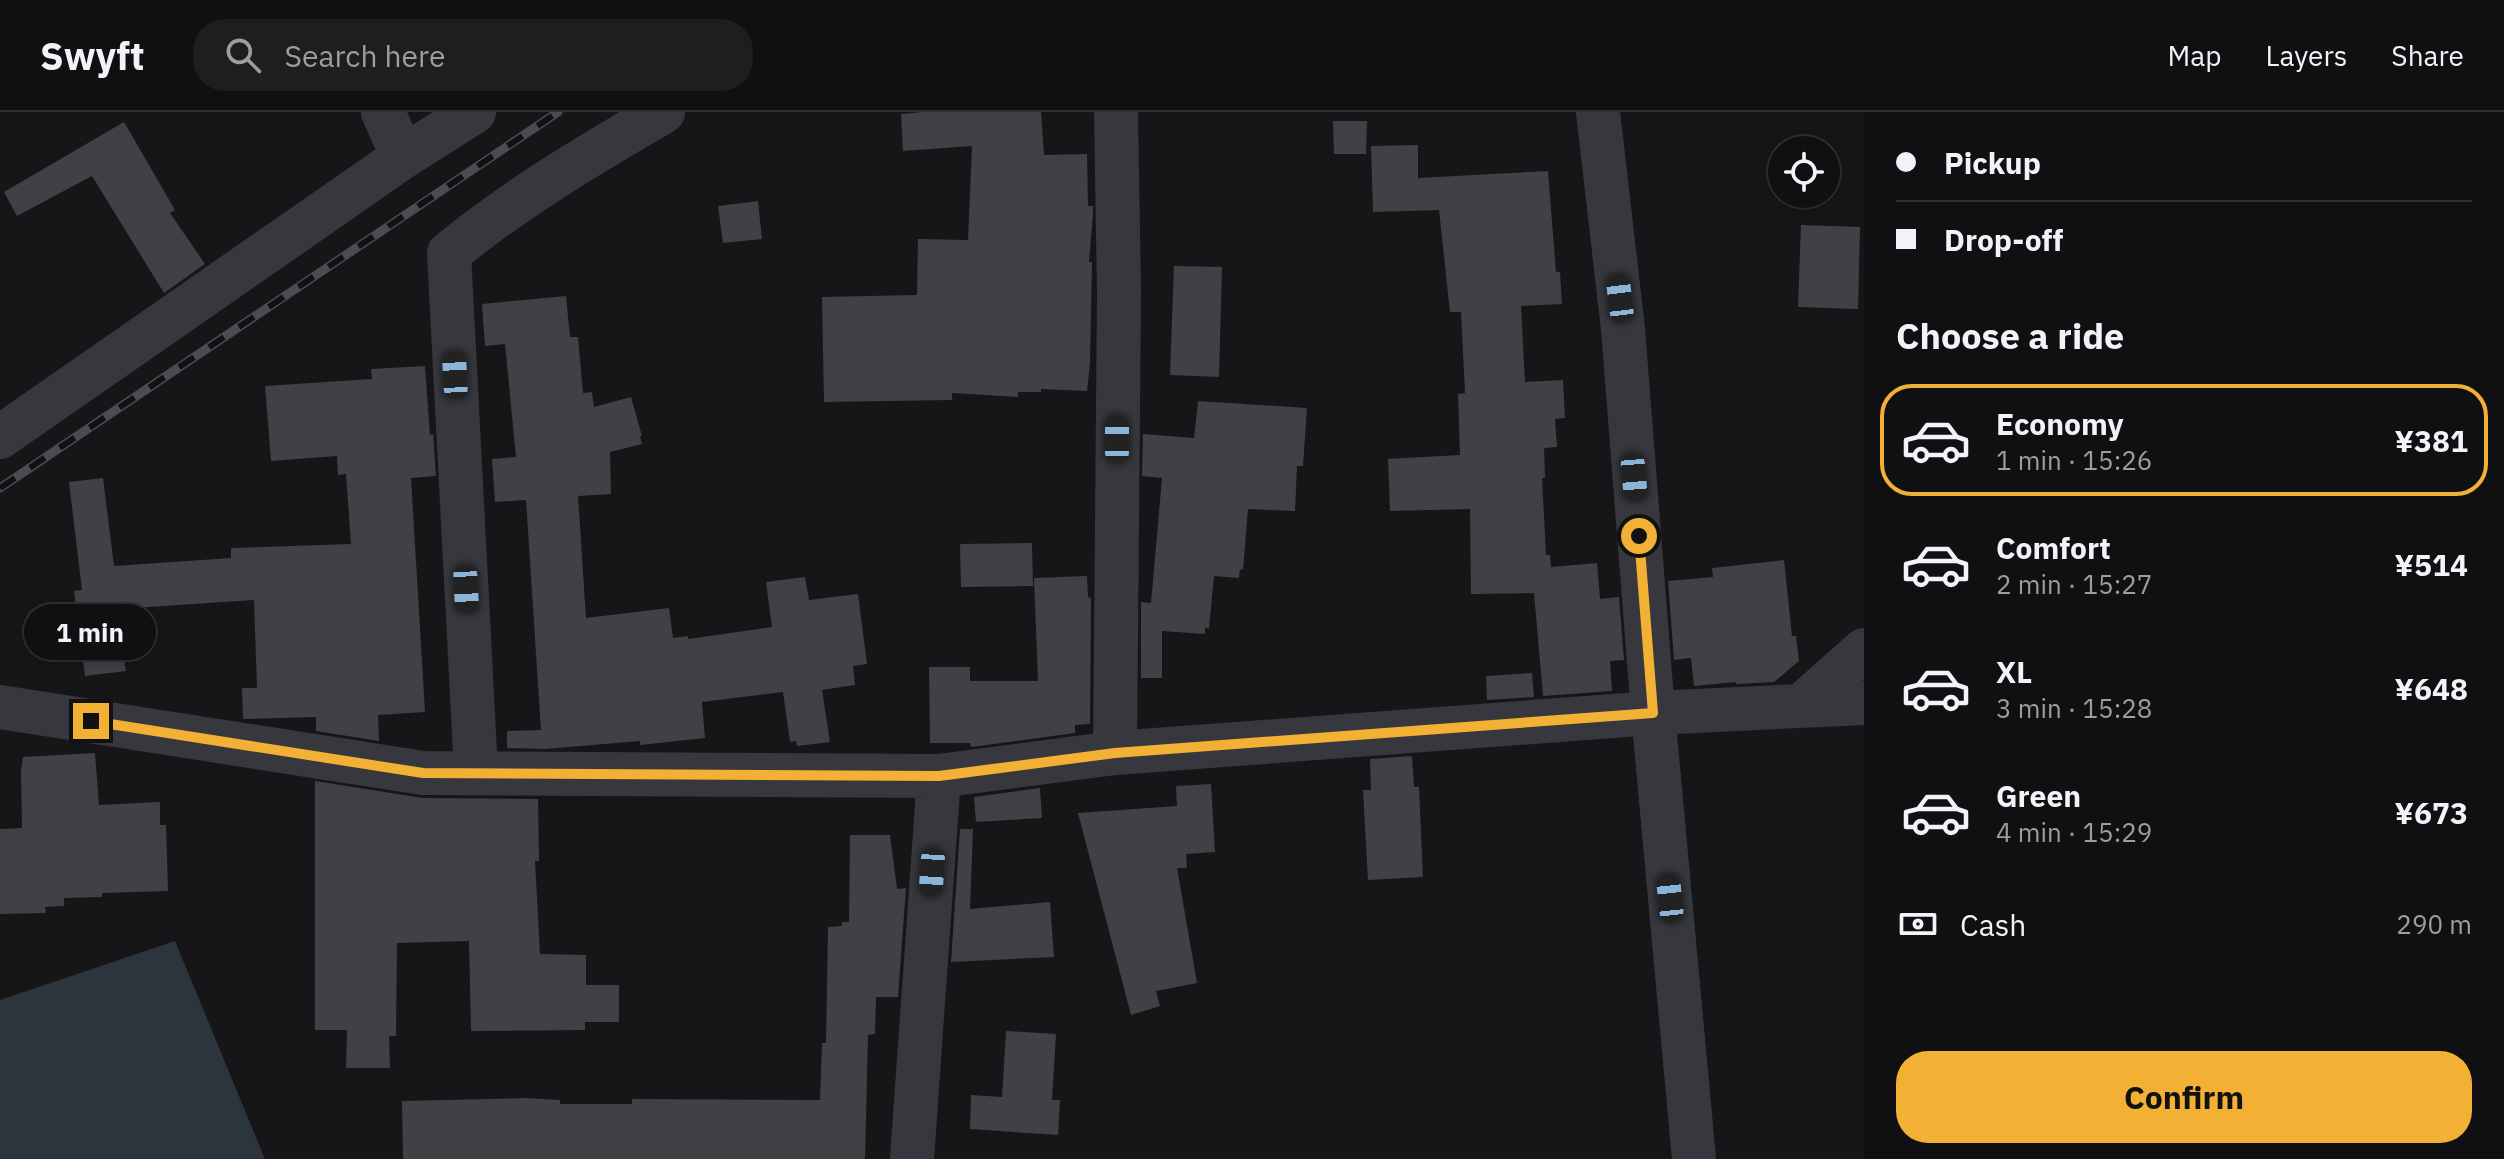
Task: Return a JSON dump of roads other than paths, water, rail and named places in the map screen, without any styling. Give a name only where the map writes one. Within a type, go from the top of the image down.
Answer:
[{"type":"street","points":[[383,112],[403,157]]},
{"type":"street","points":[[0,437],[403,157],[474,112]]},
{"type":"street","points":[[476,772],[449,253],[494,216],[663,112]]},
{"type":"street","points":[[1115,753],[1119,293],[1116,112]]},
{"type":"street","points":[[1598,112],[1623,329],[1653,713],[1694,1159]]},
{"type":"street","points":[[1801,706],[1864,650]]},
{"type":"street","points":[[0,707],[423,773],[939,776],[1115,753],[1653,713],[1864,703]]},
{"type":"street","points":[[912,1159],[939,776]]},
{"type":"railway","points":[[0,488],[558,112]]}]
